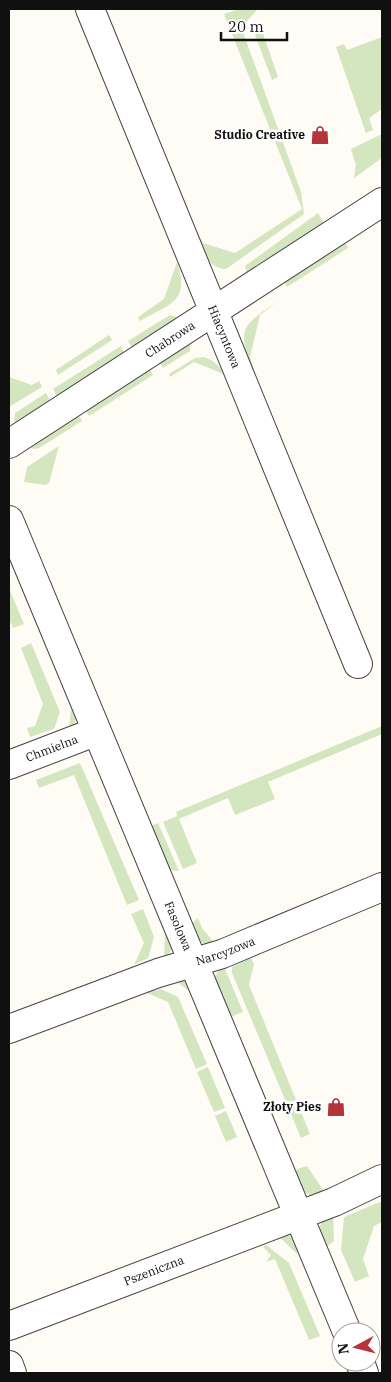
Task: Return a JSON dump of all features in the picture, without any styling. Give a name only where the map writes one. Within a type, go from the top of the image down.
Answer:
[{"type":"street","name":"Hiacyntowa","points":[[90,9],[358,664]]},
{"type":"street","name":"Chabrowa","points":[[9,444],[382,202]]},
{"type":"street","name":"Fasolowa","points":[[9,520],[95,732],[343,1322]]},
{"type":"street","name":"Chmielna","points":[[9,765],[95,732]]},
{"type":"street","name":"Narcyzowa","points":[[9,1029],[158,973],[222,954],[382,887]]},
{"type":"street","name":"Pszeniczna","points":[[9,1326],[298,1216],[382,1180]]},
{"type":"street","points":[[9,1365],[12,1373]]},
{"type":"green space","points":[[239,9],[258,9],[246,22],[244,35],[301,192],[304,214],[226,269],[213,265],[208,260],[201,247],[194,226],[203,243],[235,253],[302,209],[224,14]]},
{"type":"green space","points":[[260,25],[278,77],[272,80],[255,35]]},
{"type":"green space","points":[[382,37],[382,109],[369,118],[373,130],[366,133],[336,47],[344,44],[347,50]]},
{"type":"green space","points":[[382,134],[382,158],[354,178],[356,165],[351,149]]},
{"type":"green space","points":[[318,213],[325,224],[247,274],[245,266]]},
{"type":"green space","points":[[345,242],[348,248],[287,287],[283,279]]},
{"type":"green space","points":[[177,262],[181,286],[179,294],[169,305],[140,321],[138,317],[164,299]]},
{"type":"green space","points":[[277,302],[260,315],[250,357],[255,375],[246,349],[245,332],[254,318]]},
{"type":"green space","points":[[170,315],[176,317],[177,321],[133,349],[128,341]]},
{"type":"green space","points":[[109,335],[112,340],[58,375],[56,370]]},
{"type":"green space","points":[[190,344],[190,351],[163,368],[159,361]]},
{"type":"green space","points":[[121,346],[125,354],[58,398],[53,389]]},
{"type":"green space","points":[[204,357],[219,366],[224,373],[228,381],[224,374],[194,362],[170,377],[169,374],[195,358]]},
{"type":"green space","points":[[150,369],[153,375],[89,416],[84,408]]},
{"type":"green space","points":[[9,377],[32,385],[39,381],[42,387],[9,407]]},
{"type":"green space","points":[[46,393],[51,402],[14,426],[15,413]]},
{"type":"green space","points":[[77,413],[82,421],[39,448],[34,449],[25,446]]},
{"type":"green space","points":[[59,446],[49,483],[46,485],[24,482],[27,467]]},
{"type":"green space","points":[[9,588],[24,624],[13,628],[9,619]]},
{"type":"green space","points":[[42,638],[49,640],[78,713],[74,725],[69,730],[71,707]]},
{"type":"green space","points":[[31,643],[60,712],[54,729],[30,737],[27,728],[35,726],[43,704],[21,648]]},
{"type":"green space","points":[[382,726],[382,734],[268,782],[275,799],[235,815],[228,798],[179,819],[197,863],[183,869],[163,822],[177,816],[176,812]]},
{"type":"green space","points":[[80,763],[139,900],[127,905],[74,775],[39,788],[36,780]]},
{"type":"green space","points":[[158,823],[179,871],[167,870],[151,831],[153,825]]},
{"type":"green space","points":[[153,905],[160,907],[173,945],[171,951],[164,959],[165,934]]},
{"type":"green space","points":[[143,909],[154,937],[148,958],[134,965],[144,943],[131,914]]},
{"type":"green space","points":[[198,918],[202,928],[216,945],[203,943],[194,934],[190,925]]},
{"type":"green space","points":[[251,958],[254,964],[249,985],[310,1134],[301,1138],[232,973],[232,967]]},
{"type":"green space","points":[[223,964],[243,1012],[228,1018],[214,978]]},
{"type":"green space","points":[[172,978],[184,979],[189,982],[252,1130],[249,1135],[189,991]]},
{"type":"green space","points":[[154,988],[155,991],[161,989],[178,997],[207,1064],[196,1069],[168,1002],[147,993],[142,994]]},
{"type":"green space","points":[[208,1067],[225,1108],[214,1112],[197,1072]]},
{"type":"green space","points":[[226,1111],[237,1137],[226,1142],[215,1116]]},
{"type":"green space","points":[[307,1166],[326,1194],[311,1196],[300,1189],[294,1174],[297,1169]]},
{"type":"green space","points":[[380,1202],[382,1204],[382,1222],[374,1226],[363,1259],[369,1276],[355,1282],[341,1250],[344,1217]]},
{"type":"green space","points":[[333,1214],[334,1241],[324,1249],[319,1228],[323,1221]]},
{"type":"green space","points":[[284,1233],[296,1239],[303,1256],[295,1252],[276,1234]]},
{"type":"green space","points":[[266,1245],[289,1263],[320,1336],[309,1340],[275,1259],[266,1262],[271,1255],[263,1247]]},
{"type":"place","name":"Studio Creative","points":[[320,135]]},
{"type":"place","name":"Złoty Pies","points":[[336,1107]]}]
